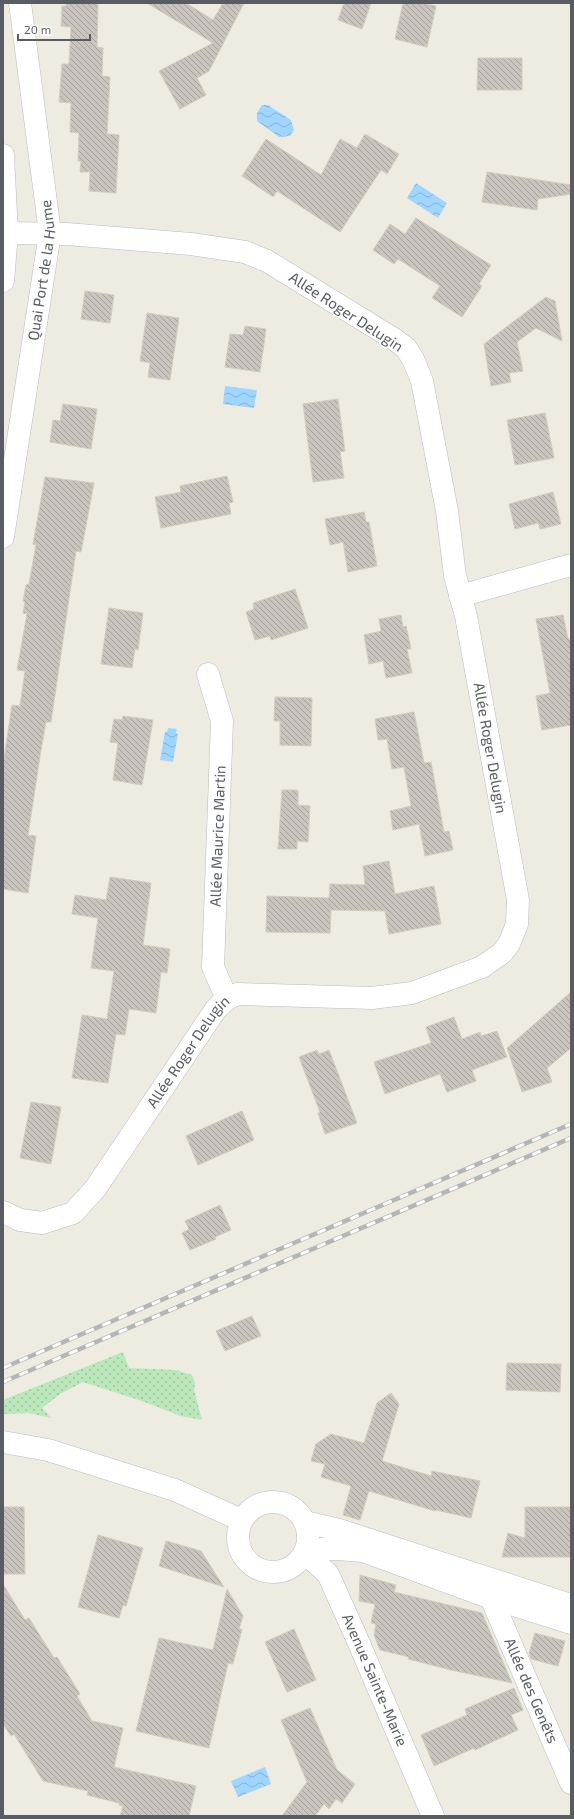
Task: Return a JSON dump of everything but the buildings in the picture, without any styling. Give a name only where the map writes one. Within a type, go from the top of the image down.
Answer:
[{"type":"street","name":"Quai Port de la Hume","points":[[3,537],[50,233],[20,3]]},
{"type":"street","points":[[3,156],[7,233],[3,281]]},
{"type":"street","name":"Allée Roger Delugin","points":[[3,1212],[20,1220],[42,1223],[73,1213],[80,1208],[95,1189],[216,1009],[227,999],[237,994],[372,998],[412,993],[482,967],[502,953],[509,944],[517,924],[518,900],[466,616],[455,576],[447,511],[422,381],[418,369],[406,348],[379,329],[267,261],[245,252],[191,244],[50,233],[7,233]]},
{"type":"street","points":[[460,596],[571,565]]},
{"type":"street","name":"Allée Maurice Martin","points":[[208,674],[222,721],[213,967],[227,999]]},
{"type":"street","points":[[3,1442],[48,1450],[138,1478],[174,1490],[240,1520]]},
{"type":"street","points":[[272,1502],[290,1506],[305,1522],[308,1536],[305,1551],[298,1562],[287,1569],[276,1572],[263,1571],[247,1562],[239,1550],[237,1536],[240,1520],[256,1506],[272,1502]]},
{"type":"street","points":[[305,1522],[339,1530],[571,1605]]},
{"type":"street","points":[[305,1551],[338,1548],[363,1551],[491,1598],[571,1624]]},
{"type":"street","name":"Avenue Sainte-Marie","points":[[305,1551],[328,1574],[433,1816]]},
{"type":"street","name":"Allée des Genêts","points":[[491,1598],[571,1783]]},
{"type":"green space","points":[[123,1352],[129,1368],[176,1370],[192,1375],[195,1383],[194,1390],[202,1420],[181,1416],[139,1400],[83,1382],[60,1394],[42,1408],[51,1418],[29,1413],[3,1414],[3,1400]]},
{"type":"water","points":[[262,105],[268,105],[291,120],[294,130],[290,136],[279,137],[257,121],[257,113]]},
{"type":"water","points":[[416,183],[447,203],[438,218],[407,198]]},
{"type":"water","points":[[225,386],[257,390],[254,408],[223,404]]},
{"type":"water","points":[[168,728],[177,729],[176,733],[178,734],[173,762],[160,760],[165,732],[167,732]]},
{"type":"water","points":[[265,1767],[271,1784],[238,1797],[231,1781]]},
{"type":"railway","points":[[3,1368],[571,1124]]},
{"type":"railway","points":[[3,1382],[571,1138]]}]
